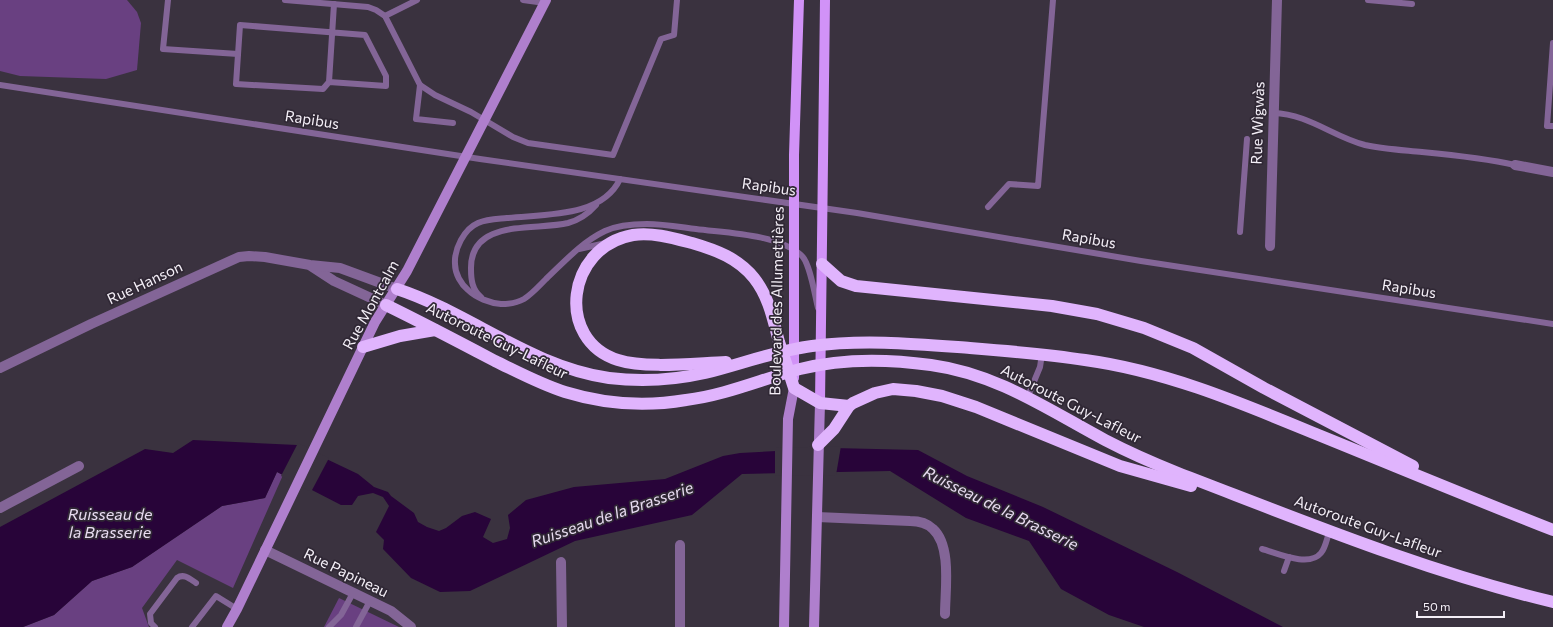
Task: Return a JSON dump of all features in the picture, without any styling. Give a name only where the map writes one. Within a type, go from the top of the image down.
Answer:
[{"type":"highway","points":[[744,361],[638,364],[617,360],[598,349],[588,339],[581,325],[577,310],[576,295],[585,267],[599,250],[612,241],[638,234],[664,236],[714,250],[731,257],[742,265],[758,283],[767,300],[794,388],[820,403],[849,406]]},
{"type":"highway","points":[[822,264],[841,281],[856,286],[1052,306],[1097,314],[1155,332],[1206,355],[1264,388],[1482,501]]},
{"type":"highway","name":"Autoroute Guy-Lafleur","points":[[397,289],[424,299],[545,360],[568,369],[595,376],[635,380],[668,379],[705,373],[765,355],[797,348],[840,343],[875,342],[1042,354],[1118,365],[1159,375],[1248,406],[1553,530]]},
{"type":"highway","name":"Autoroute Guy-Lafleur","points":[[386,305],[544,384],[578,396],[610,402],[644,404],[686,401],[728,391],[802,369],[840,362],[888,361],[922,363],[948,368],[991,380],[1028,396],[1137,456],[1178,473],[1460,577],[1553,602]]},
{"type":"highway","points":[[363,347],[407,335],[436,330]]},
{"type":"highway","points":[[822,438],[838,423],[849,406],[869,395],[893,389],[912,390],[942,396],[976,407],[1120,466],[1262,505]]},
{"type":"main road","name":"Boulevard des Allumettières","points":[[784,627],[788,419],[794,388],[794,141],[799,0]]},
{"type":"main road","points":[[814,627],[818,480],[822,438],[820,403],[825,0]]},
{"type":"main road","name":"Rue Montcalm","points":[[227,627],[316,447],[375,322],[407,271],[545,1]]},
{"type":"street","name":"Rue Wìgwàs","points":[[1270,246],[1277,0]]},
{"type":"street","points":[[1515,165],[1553,172]]},
{"type":"street","name":"Rue Hanson","points":[[0,368],[233,259],[255,256],[310,265],[340,268],[397,289]]},
{"type":"street","name":"Rue Hanson","points":[[310,265],[334,281],[386,305]]},
{"type":"street","points":[[0,508],[79,466]]},
{"type":"street","points":[[817,517],[910,520],[932,527],[937,533],[945,554],[945,614]]},
{"type":"street","points":[[680,544],[680,627]]},
{"type":"street","name":"Rue Papineau","points":[[265,550],[391,611],[411,627]]},
{"type":"street","points":[[561,562],[562,627]]},
{"type":"lane","points":[[168,0],[163,49],[238,54]]},
{"type":"lane","points":[[285,0],[368,7],[376,10],[384,16],[420,84],[435,95],[467,110],[513,137],[528,143],[613,155],[661,40],[674,36],[677,0]]},
{"type":"lane","points":[[384,16],[417,0]]},
{"type":"lane","points":[[523,0],[545,1]]},
{"type":"lane","points":[[988,207],[1009,184],[1038,186],[1053,0]]},
{"type":"lane","points":[[1368,0],[1412,4]]},
{"type":"lane","points":[[329,82],[386,86],[386,76],[365,35],[333,32],[240,25],[236,84],[322,89],[329,82],[333,32],[334,4]]},
{"type":"lane","points":[[1553,43],[1547,126],[1553,126]]},
{"type":"lane","points":[[420,84],[416,119],[453,123]]},
{"type":"lane","name":"Rapibus","points":[[0,85],[465,157],[773,201],[1141,261],[1553,324]]},
{"type":"lane","points":[[1273,112],[1294,116],[1315,123],[1355,141],[1374,147],[1485,158],[1515,165]]},
{"type":"lane","points":[[1240,232],[1247,139]]},
{"type":"lane","points":[[485,300],[478,295],[474,288],[471,270],[473,254],[483,240],[490,235],[504,230],[560,224],[572,221],[585,215],[608,195],[617,186],[620,179]]},
{"type":"lane","points":[[597,203],[580,210],[487,220],[473,226],[461,240],[455,257],[454,266],[457,275],[464,286],[475,296],[502,304],[514,303],[525,298],[588,241],[606,231],[627,225],[648,224],[756,237],[778,243],[803,257],[807,264],[822,322]]},
{"type":"lane","points":[[578,250],[612,241]]},
{"type":"lane","points":[[1028,396],[1040,367],[1042,354]]},
{"type":"lane","points":[[1262,549],[1289,558],[1308,560],[1317,557],[1323,551],[1330,530]]},
{"type":"lane","points":[[1284,571],[1289,558]]},
{"type":"lane","points":[[155,627],[149,618],[150,614],[177,578],[180,576],[186,576],[196,583]]},
{"type":"lane","points":[[329,627],[342,615],[353,593]]},
{"type":"lane","points":[[192,627],[216,596],[237,609]]},
{"type":"lane","points":[[356,627],[370,601]]},
{"type":"shaded area","points":[[0,0],[127,0],[137,12],[141,23],[137,70],[106,79],[20,76],[0,71]]},
{"type":"shaded area","points":[[277,472],[283,475],[233,588],[177,560],[142,608],[149,627],[23,627],[54,615],[92,581],[132,567],[222,506],[265,498]]},
{"type":"shaded area","points":[[339,598],[399,627],[324,627]]},
{"type":"water","name":"Ruisseau de la Brasserie","points":[[193,440],[297,445],[358,474],[374,487],[388,492],[391,496],[414,513],[418,522],[427,527],[439,531],[446,528],[462,516],[475,512],[491,519],[483,537],[493,543],[507,539],[510,528],[508,515],[526,500],[574,487],[665,479],[723,456],[740,453],[833,448],[918,450],[967,476],[1043,507],[1177,572],[1283,627],[1144,627],[1109,615],[1061,589],[1029,541],[966,518],[890,471],[742,474],[692,515],[575,541],[470,591],[440,592],[411,578],[383,549],[384,540],[376,532],[389,506],[383,497],[373,493],[358,496],[352,505],[341,505],[277,472],[265,498],[222,506],[132,567],[92,581],[54,615],[23,627],[0,627],[0,527],[145,449],[173,453]]},
{"type":"pier","points":[[298,443],[329,458],[311,492],[281,476]]},
{"type":"pier","points":[[841,446],[836,475],[775,476],[775,448]]}]
